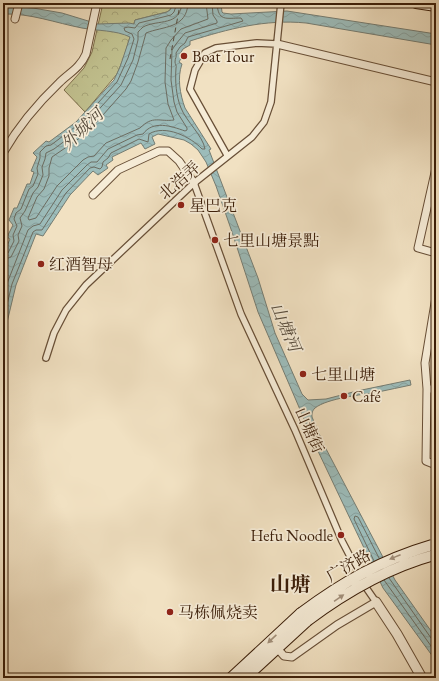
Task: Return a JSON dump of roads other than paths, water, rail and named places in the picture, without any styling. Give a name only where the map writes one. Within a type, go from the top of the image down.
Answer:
[{"type":"main road","points":[[416,3],[436,6]]},
{"type":"main road","name":"广济路","points":[[231,678],[304,617],[330,592],[365,571],[402,554],[434,549]]},
{"type":"main road","name":"广济路","points":[[245,678],[277,648],[304,617]]},
{"type":"street","points":[[15,19],[19,3]]},
{"type":"street","points":[[3,153],[34,109],[84,60],[97,3]]},
{"type":"street","name":"北浩弄","points":[[46,358],[54,333],[66,310],[86,285],[194,183],[252,136],[264,122],[271,102],[281,3]]},
{"type":"street","points":[[227,155],[190,89],[195,70],[205,53],[216,48],[257,43],[277,44],[436,82]]},
{"type":"street","points":[[93,195],[118,170],[159,151],[168,152],[180,161],[194,183]]},
{"type":"street","points":[[436,168],[418,248],[436,253]]},
{"type":"street","name":"山塘街","points":[[194,183],[242,314],[295,430],[342,541],[366,589],[397,634],[422,678]]},
{"type":"street","points":[[436,297],[426,363],[426,461],[436,465]]},
{"type":"street","points":[[427,389],[436,389]]},
{"type":"street","points":[[277,648],[284,656],[292,658],[337,625],[376,602]]},
{"type":"water","name":"外城河","points":[[3,3],[7,3],[9,6],[62,13],[98,24],[134,24],[135,20],[167,12],[174,3],[221,4],[223,13],[231,14],[287,11],[436,34],[436,45],[306,23],[276,22],[233,29],[190,41],[190,45],[183,49],[180,54],[183,55],[179,62],[182,64],[180,69],[180,86],[185,108],[211,149],[209,150],[258,278],[275,333],[302,394],[308,400],[326,399],[410,380],[411,385],[345,397],[328,402],[315,408],[312,412],[312,417],[324,445],[395,580],[436,638],[436,661],[383,588],[317,449],[258,312],[216,186],[206,162],[198,150],[191,144],[184,140],[158,134],[152,137],[155,144],[145,149],[141,143],[112,157],[113,160],[106,165],[108,168],[98,175],[93,171],[70,195],[43,236],[36,234],[16,285],[3,339],[3,255],[10,239],[7,237],[13,225],[9,220],[14,208],[17,208],[27,184],[30,184],[34,172],[31,171],[37,157],[33,153],[46,141],[49,142],[76,122],[114,80],[130,37],[119,33],[82,28],[23,15],[3,14]]},
{"type":"place","name":"Boat Tour","points":[[184,56]]},
{"type":"place","name":"星巴克","points":[[181,205]]},
{"type":"place","name":"七里山塘景點","points":[[215,240]]},
{"type":"place","name":"红酒智母","points":[[41,264]]},
{"type":"place","name":"七里山塘","points":[[303,374]]},
{"type":"place","name":"Café","points":[[344,396]]},
{"type":"place","name":"Hefu Noodle","points":[[341,535]]},
{"type":"place","name":"马栋佩烧卖","points":[[170,612]]},
{"type":"district","name":"山塘","points":[[290,584]]},
{"type":"water label","name":"山塘河","points":[[286,327]]}]
